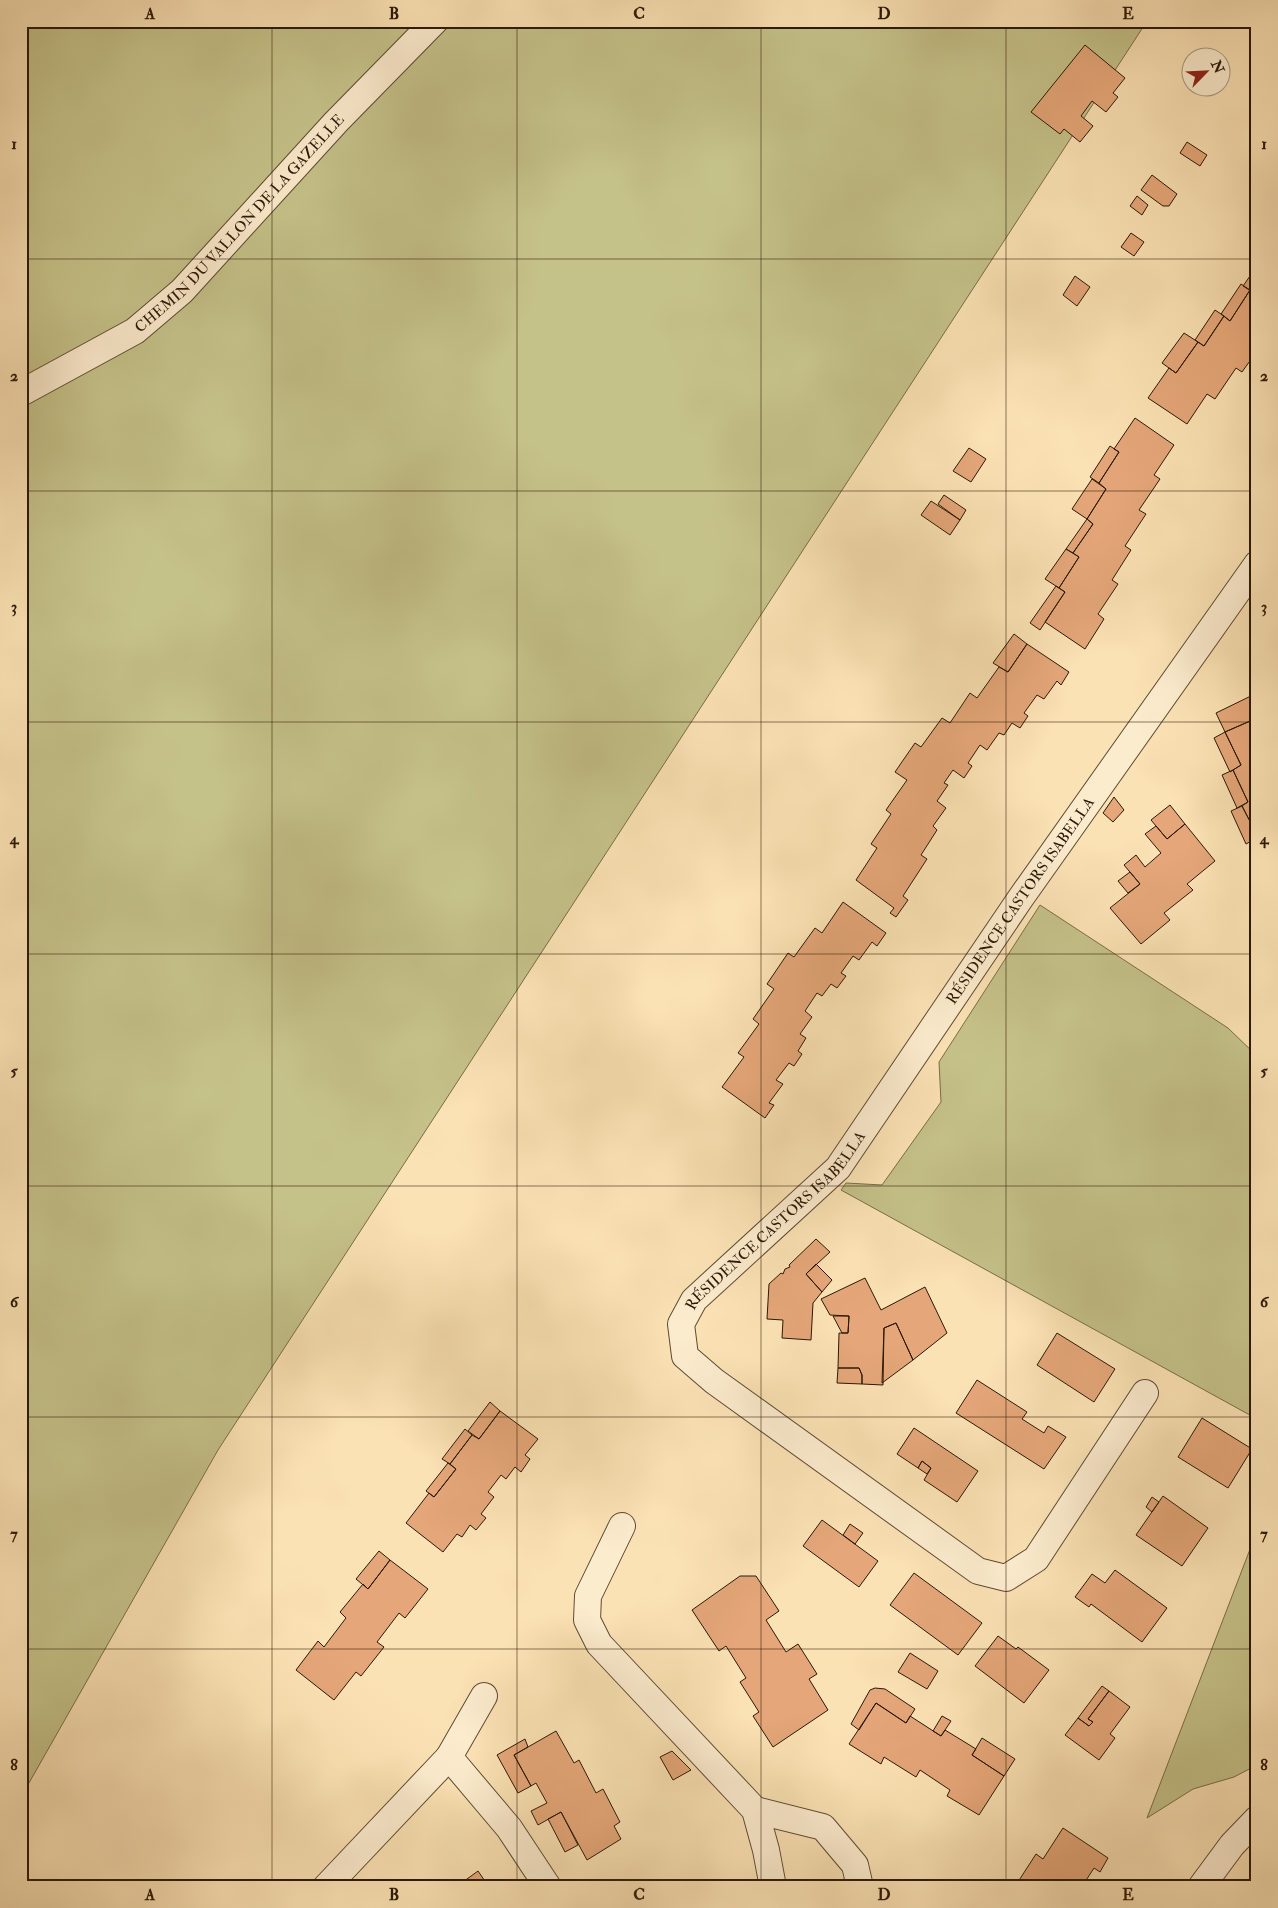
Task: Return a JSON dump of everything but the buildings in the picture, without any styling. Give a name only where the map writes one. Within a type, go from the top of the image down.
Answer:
[{"type":"street","name":"CHEMIN DU VALLON DE LA GAZELLE","points":[[21,393],[135,331],[182,291],[336,122],[435,21]]},
{"type":"street","name":"RÉSIDENCE CASTORS ISABELLA","points":[[1145,1393],[1036,1559],[1006,1578],[978,1571],[714,1381],[686,1356],[681,1324],[694,1300],[838,1168],[1020,899],[1254,580]]},
{"type":"street","points":[[622,1526],[588,1596],[587,1620],[599,1644],[755,1810],[766,1850],[773,1887]]},
{"type":"street","points":[[326,1887],[449,1757],[484,1696]]},
{"type":"street","points":[[449,1757],[509,1828],[548,1887]]},
{"type":"street","points":[[755,1810],[823,1827],[855,1865],[860,1887]]},
{"type":"street","points":[[1202,1887],[1232,1845],[1257,1819]]},
{"type":"shaded area","points":[[21,21],[1147,21],[218,1450],[21,1797]]},
{"type":"shaded area","points":[[1040,905],[1228,1028],[1257,1056],[1257,1419],[841,1190],[846,1183],[882,1185],[941,1102],[939,1062]]},
{"type":"shaded area","points":[[1257,1531],[1257,1765],[1234,1777],[1193,1789],[1147,1818]]}]
